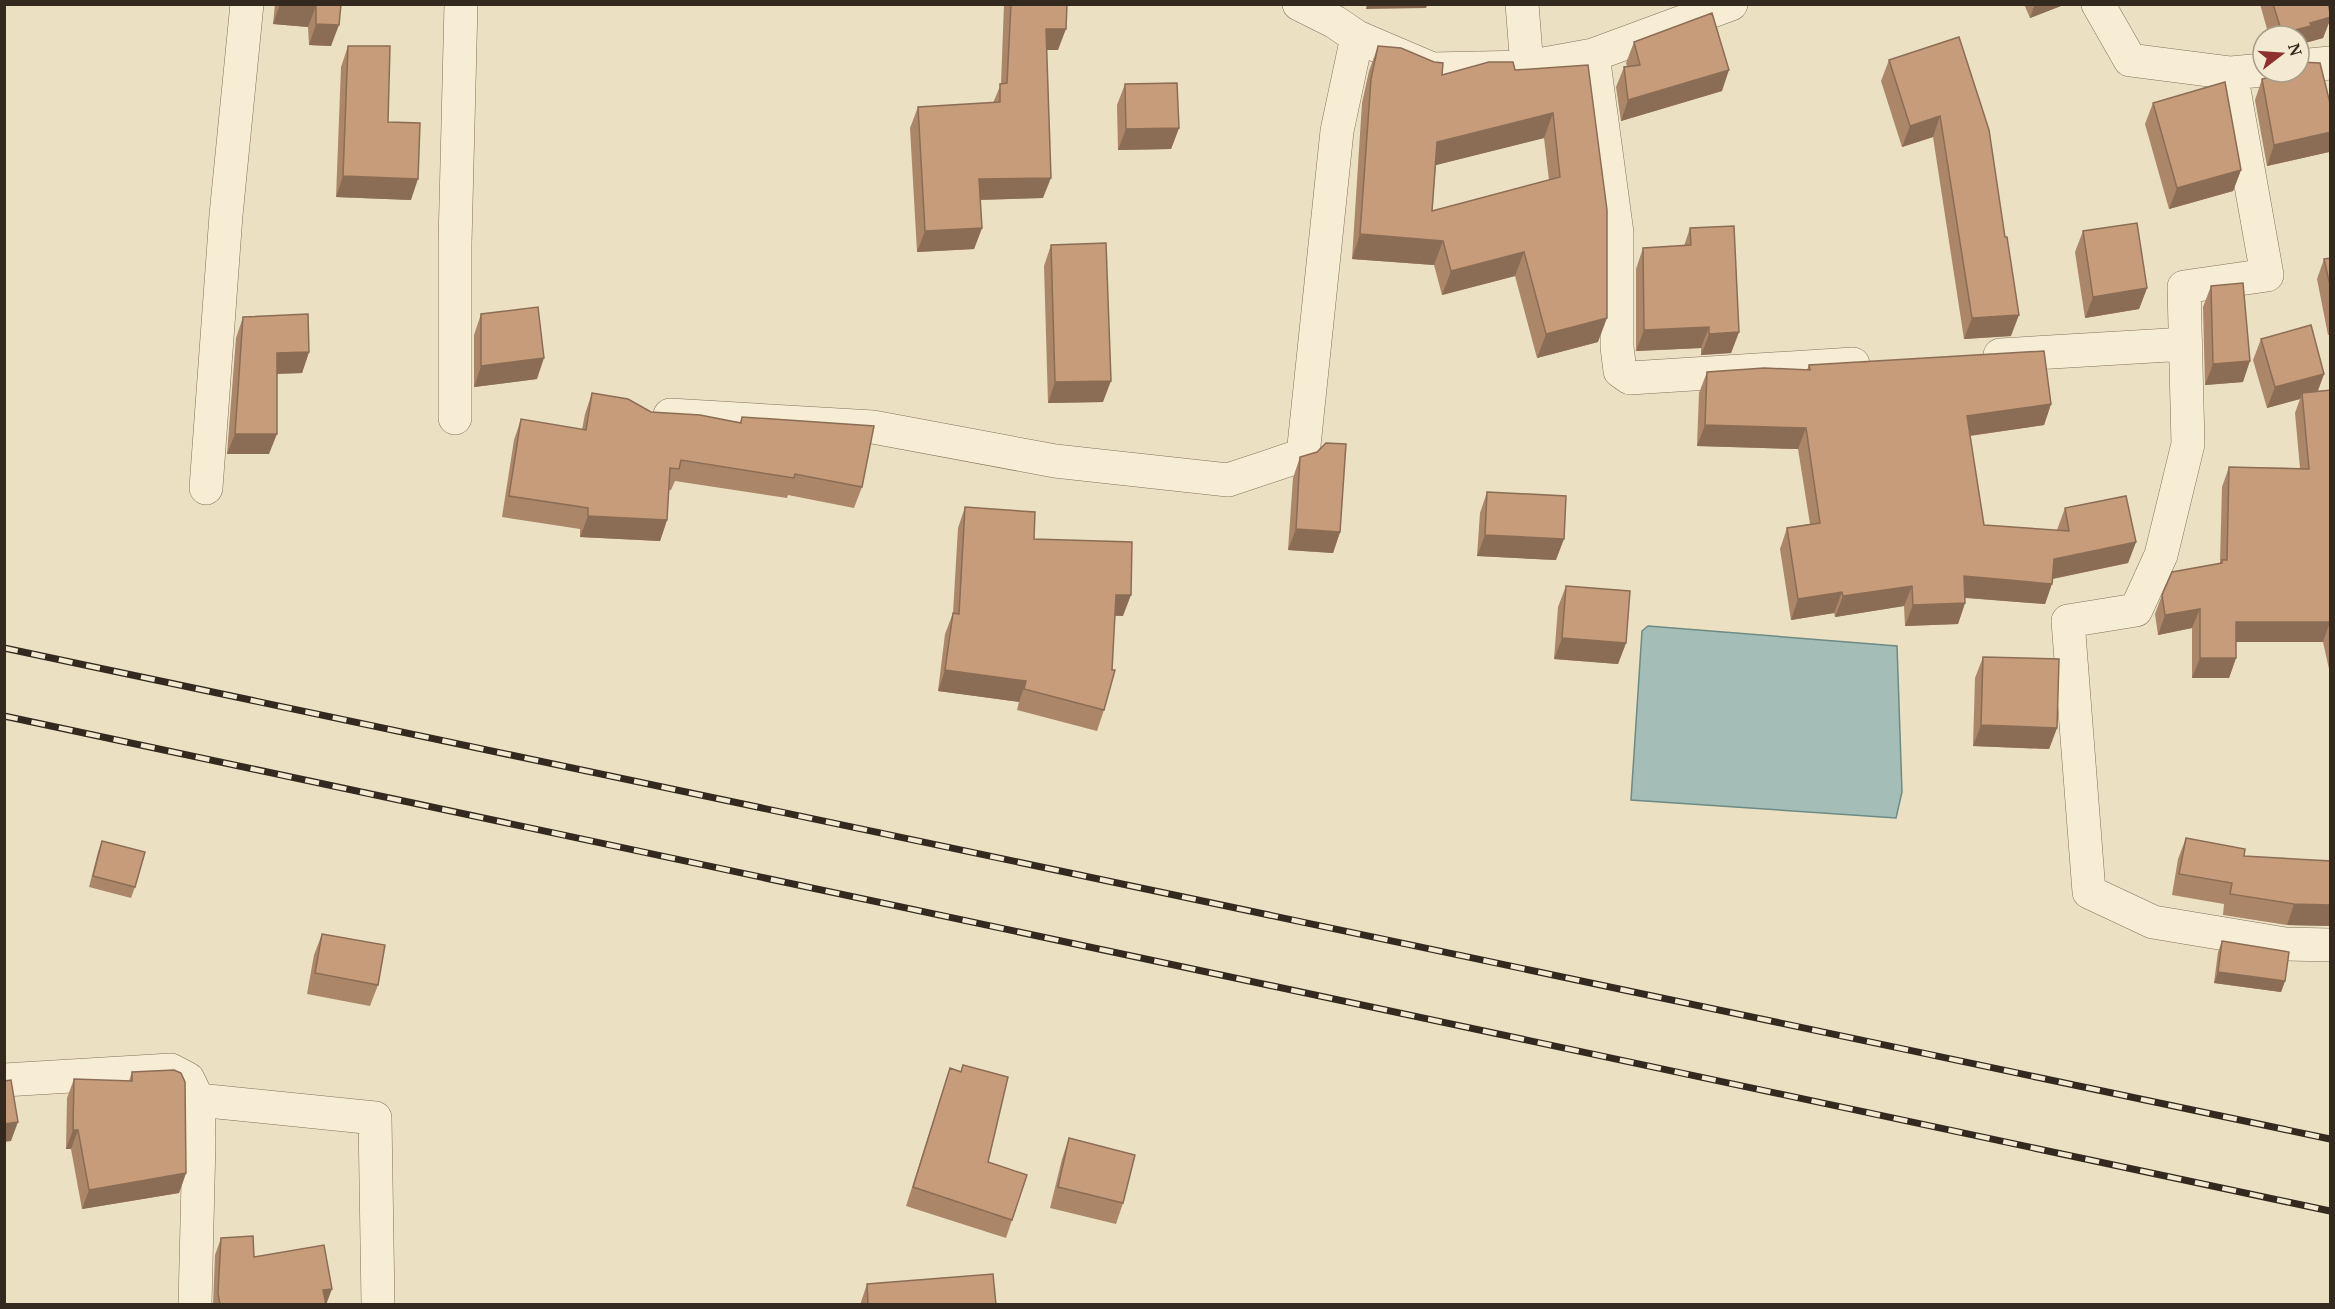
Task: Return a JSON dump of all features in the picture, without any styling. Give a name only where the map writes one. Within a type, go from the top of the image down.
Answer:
[{"type":"street","points":[[206,488],[226,215],[247,4]]},
{"type":"street","points":[[455,418],[455,243],[461,4]]},
{"type":"street","points":[[1299,4],[1335,22],[1357,37],[1432,69],[1527,67],[1593,55],[1731,4]]},
{"type":"street","points":[[1522,4],[1527,67]]},
{"type":"street","points":[[2098,4],[2130,60],[2231,73],[2251,71]]},
{"type":"street","points":[[645,414],[873,427],[1055,460],[1228,480],[1303,455],[1337,131],[1357,37]]},
{"type":"street","points":[[1593,55],[1617,233],[1617,347],[1620,370],[1630,378],[1879,363]]},
{"type":"street","points":[[2311,65],[2331,63]]},
{"type":"street","points":[[2231,73],[2267,275],[2184,287],[2188,444],[2161,555],[2136,610],[2068,621],[2089,892],[2153,922],[2285,944],[2331,945]]},
{"type":"street","points":[[1973,357],[2186,344]]},
{"type":"street","points":[[4,1080],[171,1071],[188,1079],[198,1100],[195,1305]]},
{"type":"street","points":[[198,1100],[375,1118],[378,1305]]},
{"type":"water","points":[[1648,626],[1897,646],[1902,792],[1896,818],[1631,800],[1642,631]]},
{"type":"building","points":[[299,4],[341,4],[339,25],[316,24],[316,6]]},
{"type":"building","points":[[1011,4],[1067,4],[1066,29],[1046,29],[1051,178],[979,179],[982,228],[925,231],[918,107],[1000,102],[1000,84],[1007,83]]},
{"type":"building","points":[[2273,4],[2328,4],[2331,17],[2310,24],[2279,24]]},
{"type":"building","points":[[1712,13],[1729,70],[1628,100],[1624,67],[1640,65],[1634,42]]},
{"type":"building","points":[[1959,37],[1989,130],[2019,315],[1972,318],[1940,116],[1910,126],[1889,60]]},
{"type":"building","points":[[348,46],[390,46],[388,122],[420,123],[418,179],[343,176]]},
{"type":"building","points":[[1378,46],[1401,48],[1434,62],[1443,63],[1442,75],[1489,62],[1513,62],[1515,70],[1588,65],[1607,210],[1607,318],[1546,334],[1524,252],[1451,271],[1443,241],[1360,234],[1371,79]],"holes":[[[1553,113],[1560,177],[1432,211],[1437,142]]]},
{"type":"building","points":[[2311,63],[2320,63],[2331,107],[2331,132],[2274,145],[2263,84],[2311,84]]},
{"type":"building","points":[[2225,82],[2241,170],[2177,188],[2153,103]]},
{"type":"building","points":[[1177,83],[1179,128],[1126,129],[1125,84]]},
{"type":"building","points":[[2137,223],[2147,288],[2093,297],[2083,231]]},
{"type":"building","points":[[1734,226],[1739,332],[1709,334],[1709,327],[1644,330],[1643,248],[1691,245],[1690,228]]},
{"type":"building","points":[[1106,243],[1111,381],[1055,382],[1051,245]]},
{"type":"building","points":[[2331,258],[2331,290],[2324,259]]},
{"type":"building","points":[[2243,283],[2250,361],[2213,364],[2211,286]]},
{"type":"building","points":[[538,307],[544,358],[481,366],[481,314]]},
{"type":"building","points":[[308,314],[309,352],[277,353],[277,434],[235,434],[243,317]]},
{"type":"building","points":[[2311,325],[2324,374],[2275,387],[2261,339]]},
{"type":"building","points":[[2044,351],[2051,404],[1967,416],[1984,525],[2069,531],[2065,508],[2126,496],[2136,542],[2054,559],[2052,584],[1964,576],[1965,603],[1913,605],[1912,586],[1843,596],[1842,592],[1798,599],[1787,528],[1820,523],[1806,428],[1705,425],[1707,372],[1764,368],[1810,370],[1809,365]]},
{"type":"building","points":[[2331,390],[2331,623],[2236,622],[2236,658],[2200,658],[2200,609],[2165,615],[2162,595],[2172,572],[2222,563],[2222,560],[2227,560],[2229,467],[2309,469],[2302,393]]},
{"type":"building","points":[[592,393],[628,399],[651,412],[700,415],[741,423],[742,417],[874,426],[862,487],[795,474],[794,478],[681,460],[679,469],[670,468],[667,520],[588,516],[588,508],[509,496],[521,419],[586,430]]},
{"type":"building","points":[[1326,443],[1346,444],[1340,532],[1296,529],[1300,457],[1317,452]]},
{"type":"building","points":[[1487,492],[1566,496],[1564,539],[1485,535]]},
{"type":"building","points":[[965,507],[1035,512],[1034,539],[1132,542],[1131,595],[1116,595],[1112,670],[1115,670],[1104,710],[1024,689],[1026,681],[945,670],[953,613],[959,614]]},
{"type":"building","points":[[1566,586],[1630,591],[1626,643],[1562,638]]},
{"type":"building","points":[[1983,657],[2059,659],[2057,728],[1981,725]]},
{"type":"building","points":[[2186,838],[2245,849],[2244,856],[2331,861],[2331,905],[2294,904],[2230,894],[2232,883],[2179,874]]},
{"type":"building","points":[[102,841],[145,852],[135,887],[93,876]]},
{"type":"building","points":[[322,934],[385,945],[378,985],[315,973]]},
{"type":"building","points":[[2222,941],[2289,952],[2285,981],[2218,972]]},
{"type":"building","points":[[963,1065],[1008,1077],[988,1162],[1027,1175],[1012,1220],[913,1187],[950,1068],[961,1072]]},
{"type":"building","points":[[174,1070],[181,1073],[185,1082],[186,1173],[89,1190],[78,1130],[73,1130],[74,1079],[132,1081],[132,1072]]},
{"type":"building","points":[[11,1080],[18,1122],[4,1124],[4,1081]]},
{"type":"building","points":[[1069,1138],[1135,1155],[1123,1203],[1058,1187]]},
{"type":"building","points":[[253,1236],[254,1257],[324,1245],[332,1289],[323,1290],[326,1305],[220,1305],[218,1293],[221,1238]]},
{"type":"building","points":[[993,1274],[996,1305],[868,1305],[867,1284]]},
{"type":"railway","points":[[4,648],[2330,1139]]},
{"type":"railway","points":[[4,716],[2330,1211]]}]
